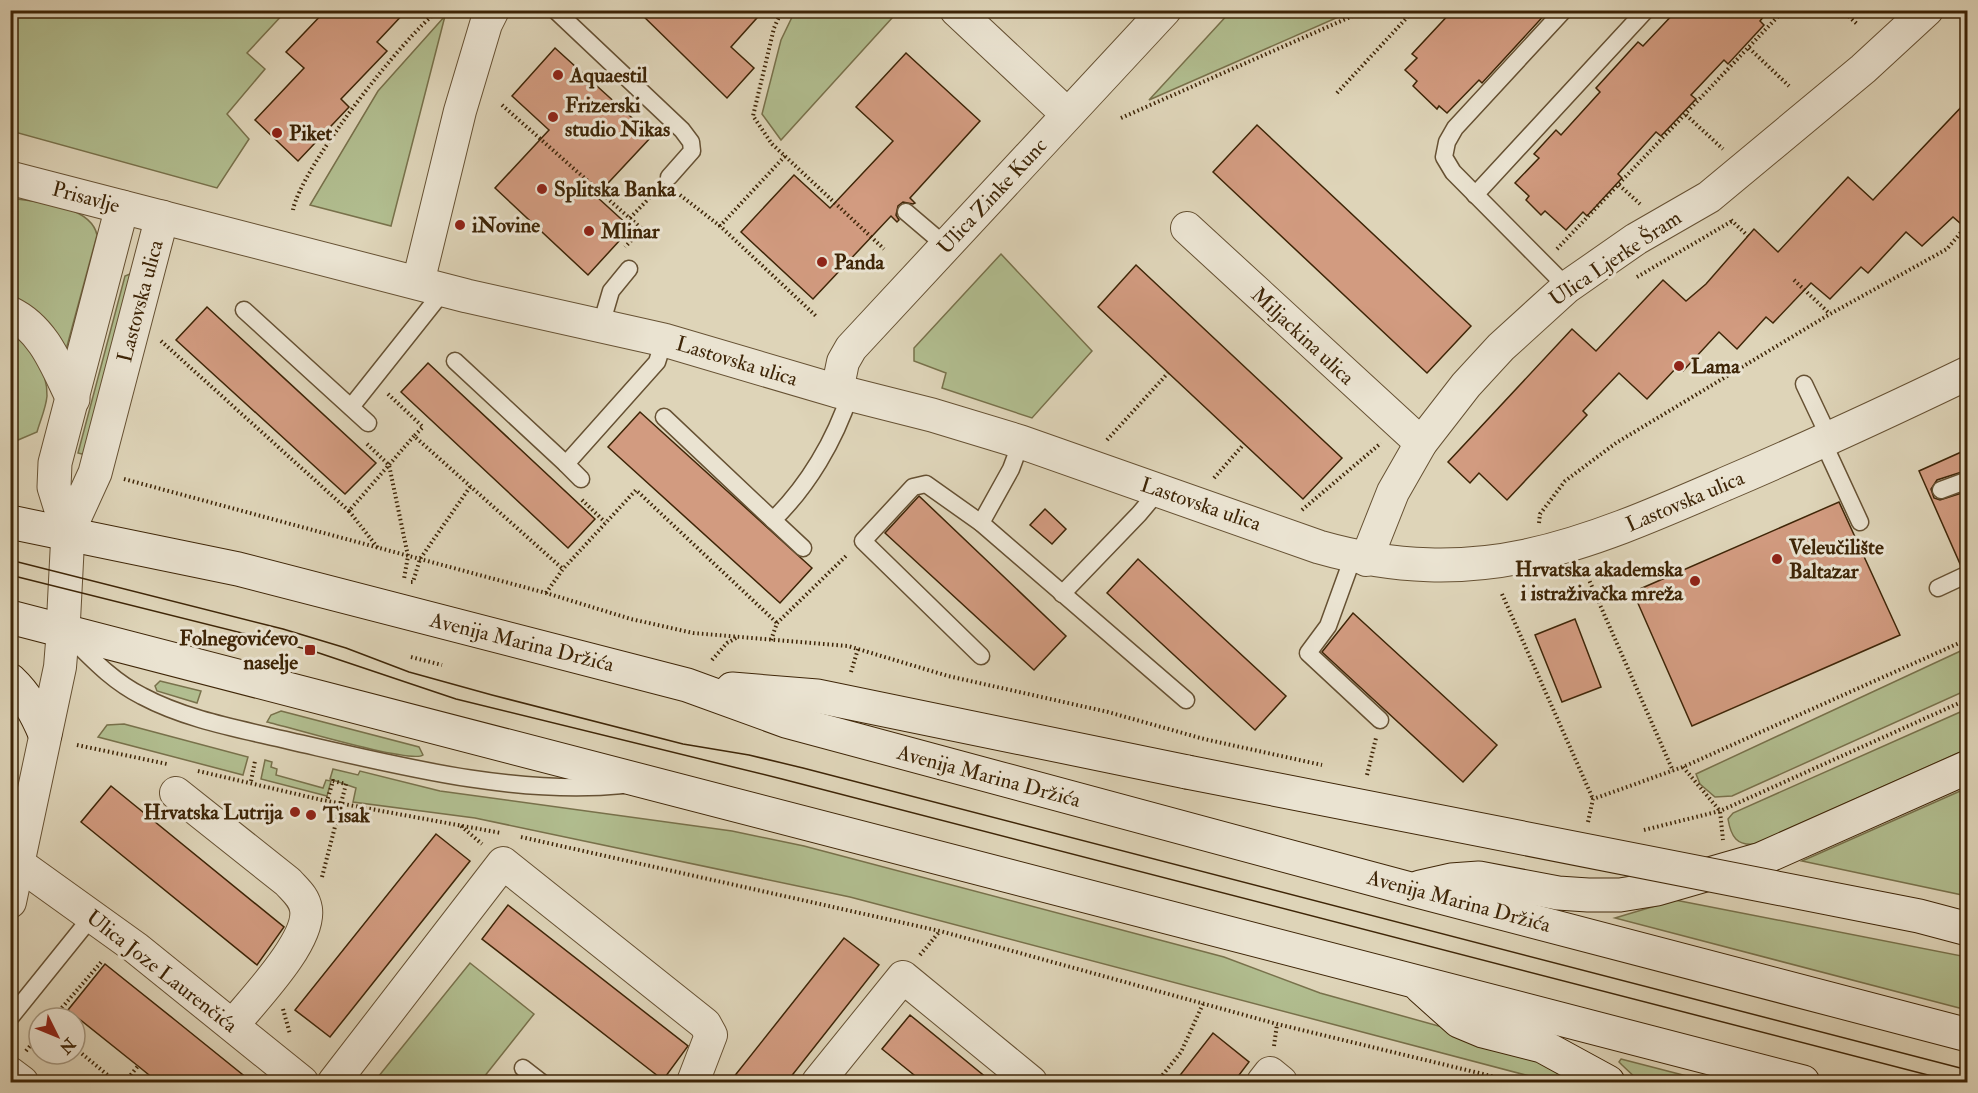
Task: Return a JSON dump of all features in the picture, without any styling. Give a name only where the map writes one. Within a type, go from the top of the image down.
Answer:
[{"type":"main road","name":"Prisavlje","points":[[10,178],[162,217]]},
{"type":"main road","name":"Lastovska ulica","points":[[63,630],[68,532],[54,487],[56,463],[122,207]]},
{"type":"main road","name":"Lastovska ulica","points":[[68,532],[95,473],[162,217],[431,287],[664,340],[843,393],[1022,442],[1360,558],[1433,565],[1478,565],[1550,552],[1619,529],[1827,441],[1968,373]]},
{"type":"main road","points":[[10,313],[24,319],[41,338],[73,399]]},
{"type":"main road","name":"Avenija Marina Držića","points":[[10,522],[68,532],[238,569],[687,685],[786,721],[1410,889],[1968,1035]]},
{"type":"main road","points":[[10,617],[1803,1083]]},
{"type":"main road","points":[[10,680],[22,691],[34,709],[45,734]]},
{"type":"main road","points":[[687,685],[817,696],[1187,772],[1919,916],[1968,929]]},
{"type":"main road","points":[[1410,889],[1451,880],[1479,878],[1558,893],[1588,895],[1620,895],[1657,889],[1761,859],[1968,767]]},
{"type":"main road","points":[[1418,984],[1459,1021],[1483,1031],[1542,1046],[1608,1083]]},
{"type":"street","points":[[431,287],[460,111],[486,24],[493,10]]},
{"type":"street","points":[[956,10],[1067,114]]},
{"type":"street","name":"Ulica Zinke Kunc","points":[[843,393],[843,362],[851,348],[1165,10]]},
{"type":"street","name":"Ulica Ljerke Šram","points":[[1360,558],[1421,442],[1466,385],[1500,347],[1567,287],[1636,239],[1709,197],[1863,69],[1928,10]]},
{"type":"street","name":"Miljackina ulica","points":[[1187,228],[1421,442]]},
{"type":"street","points":[[10,902],[19,864],[20,806],[45,734],[60,667],[63,630]]},
{"type":"street","points":[[176,793],[288,882],[302,896],[306,909],[306,922],[299,940],[233,1025]]},
{"type":"street","points":[[334,1083],[503,863],[705,1024],[711,1035],[709,1047],[693,1083]]},
{"type":"street","name":"Ulica Joze Laurenčića","points":[[19,864],[93,915],[233,1025],[302,1083]]},
{"type":"street","points":[[818,1083],[903,977],[1030,1083]]},
{"type":"street","points":[[10,1073],[22,1083]]},
{"type":"street","points":[[1263,1083],[1270,1073],[1281,1083]]},
{"type":"lane","points":[[555,10],[682,130],[691,142],[692,152],[667,180]]},
{"type":"lane","points":[[1564,10],[1466,115],[1447,142],[1444,157],[1453,172],[1567,287]]},
{"type":"lane","points":[[1475,195],[1646,10]]},
{"type":"lane","points":[[906,212],[946,246]]},
{"type":"lane","points":[[601,325],[611,291],[629,269]]},
{"type":"lane","points":[[351,408],[431,287]]},
{"type":"lane","points":[[244,310],[351,408],[364,430]]},
{"type":"lane","points":[[566,464],[657,362],[664,340]]},
{"type":"lane","points":[[455,361],[581,479]]},
{"type":"lane","points":[[1804,384],[1860,522]]},
{"type":"lane","points":[[773,520],[803,488],[843,416],[843,393]]},
{"type":"lane","points":[[664,417],[803,548]]},
{"type":"lane","points":[[981,523],[1011,469],[1022,442]]},
{"type":"lane","points":[[1941,490],[1968,480]]},
{"type":"lane","points":[[981,656],[863,541],[914,486],[926,484],[981,523],[1186,700]]},
{"type":"lane","points":[[1062,594],[1159,490]]},
{"type":"lane","points":[[1360,558],[1328,626],[1308,653],[1380,720]]},
{"type":"lane","points":[[1938,588],[1968,574]]},
{"type":"lane","points":[[63,630],[110,676],[141,696],[172,711],[233,728],[382,762],[458,776],[536,785],[599,787],[647,782]]},
{"type":"lane","points":[[10,1018],[93,915]]},
{"type":"lane","points":[[523,1068],[541,1083]]},
{"type":"path","points":[[293,210],[295,200],[318,161],[372,81],[439,10]]},
{"type":"path","points":[[782,10],[774,28],[753,116],[772,144],[884,249]]},
{"type":"path","points":[[1121,118],[1366,10]]},
{"type":"path","points":[[1337,93],[1414,10]]},
{"type":"path","points":[[1557,249],[1784,10]]},
{"type":"path","points":[[1842,10],[1857,24]]},
{"type":"path","points":[[1749,48],[1789,86]]},
{"type":"path","points":[[502,105],[642,229],[618,254]]},
{"type":"path","points":[[1686,115],[1730,155]]},
{"type":"path","points":[[720,226],[785,156]]},
{"type":"path","points":[[630,218],[667,180],[818,317]]},
{"type":"path","points":[[1619,185],[1642,206]]},
{"type":"path","points":[[1725,215],[1748,236]]},
{"type":"path","points":[[1634,279],[1732,221]]},
{"type":"path","points":[[1538,530],[1540,514],[1551,498],[1565,481],[1583,466],[1659,416],[1830,314],[1947,249],[1968,224]]},
{"type":"path","points":[[1794,280],[1830,314]]},
{"type":"path","points":[[161,341],[349,511],[378,548]]},
{"type":"path","points":[[1102,445],[1168,373]]},
{"type":"path","points":[[349,511],[423,427],[401,405]]},
{"type":"path","points":[[364,430],[389,465],[408,556],[402,578],[413,582],[420,559],[470,487]]},
{"type":"path","points":[[1302,510],[1390,435]]},
{"type":"path","points":[[414,436],[563,569]]},
{"type":"path","points":[[1211,481],[1244,444]]},
{"type":"path","points":[[122,478],[631,619],[693,633],[858,649],[948,676],[1108,712],[1204,739],[1332,767]]},
{"type":"path","points":[[546,594],[563,569],[636,490],[777,622]]},
{"type":"path","points":[[580,498],[605,522]]},
{"type":"path","points":[[771,640],[777,622],[863,541]]},
{"type":"path","points":[[1586,573],[1673,771]]},
{"type":"path","points":[[1502,594],[1593,799],[1588,823]]},
{"type":"path","points":[[712,660],[727,643],[738,637]]},
{"type":"path","points":[[1593,799],[1683,767],[1968,639]]},
{"type":"path","points":[[846,674],[851,672],[858,649]]},
{"type":"path","points":[[411,657],[442,665]]},
{"type":"path","points":[[1647,834],[1636,832],[1720,811],[1968,699]]},
{"type":"path","points":[[1367,775],[1380,720]]},
{"type":"path","points":[[250,782],[255,761]]},
{"type":"path","points":[[1683,767],[1720,811],[1724,842]]},
{"type":"path","points":[[1355,773],[1378,778]]},
{"type":"path","points":[[321,884],[340,804],[346,784],[333,781],[325,801],[340,804],[504,834]]},
{"type":"path","points":[[1577,821],[1598,825]]},
{"type":"path","points":[[516,836],[940,930],[1203,1004],[1516,1083]]},
{"type":"path","points":[[63,1006],[101,960],[110,959]]},
{"type":"path","points":[[1157,1083],[1181,1052],[1203,1004]]},
{"type":"path","points":[[282,1007],[292,1039]]},
{"type":"path","points":[[87,1058],[116,1083]]},
{"type":"path","points":[[125,1083],[138,1066]]},
{"type":"green space","points":[[10,11],[286,11],[247,53],[265,69],[227,114],[249,139],[217,188],[11,131]]},
{"type":"green space","points":[[795,11],[884,11],[892,18],[781,140],[762,114],[781,40]]},
{"type":"green space","points":[[1231,11],[1352,11],[1149,100]]},
{"type":"green space","points":[[445,16],[391,226],[310,205],[378,91]]},
{"type":"green space","points":[[10,198],[74,211],[93,225],[97,235],[66,350],[11,301]]},
{"type":"green space","points":[[1001,254],[1092,351],[1032,418],[942,388],[946,373],[914,361],[914,348]]},
{"type":"green space","points":[[130,274],[132,278],[86,455],[78,453],[125,276]]},
{"type":"green space","points":[[11,327],[31,348],[36,357],[44,377],[47,396],[37,432],[11,443]]},
{"type":"green space","points":[[1967,648],[1967,690],[1732,796],[1715,797],[1700,784],[1696,774]]},
{"type":"green space","points":[[160,681],[201,691],[197,703],[157,691],[155,686]]},
{"type":"green space","points":[[1967,709],[1967,749],[1755,844],[1739,842],[1733,835],[1728,819],[1733,813]]},
{"type":"green space","points":[[281,711],[419,747],[423,755],[414,756],[374,750],[267,722],[271,715]]},
{"type":"green space","points":[[124,724],[248,757],[243,775],[98,737],[107,725]]},
{"type":"green space","points":[[265,760],[272,762],[271,767],[277,769],[276,775],[323,788],[326,780],[331,781],[327,796],[261,779]]},
{"type":"green space","points":[[333,769],[358,775],[360,771],[440,791],[732,831],[804,846],[1224,957],[1320,993],[1514,1047],[1589,1082],[1552,1082],[850,897],[475,818],[353,802],[356,788],[330,779]]},
{"type":"green space","points":[[1967,788],[1967,896],[1802,861]]},
{"type":"green space","points":[[1675,900],[1967,957],[1967,1010],[1615,918]]},
{"type":"green space","points":[[470,963],[534,1014],[480,1082],[374,1082]]},
{"type":"green space","points":[[1621,1059],[1710,1082],[1640,1082],[1619,1062]]},
{"type":"building","points":[[326,10],[407,10],[377,42],[387,51],[341,99],[349,107],[298,161],[255,120],[304,68],[286,52]]},
{"type":"building","points":[[637,10],[764,10],[731,47],[754,68],[727,98]]},
{"type":"building","points":[[1453,10],[1549,10],[1482,83],[1479,80],[1447,113],[1439,106],[1437,109],[1413,86],[1417,81],[1405,70],[1417,58],[1412,54]]},
{"type":"building","points":[[1677,10],[1769,10],[1760,21],[1764,25],[1728,64],[1724,60],[1691,95],[1696,99],[1661,136],[1656,132],[1618,174],[1622,178],[1587,216],[1583,212],[1566,230],[1545,211],[1541,215],[1526,200],[1529,196],[1515,183],[1539,158],[1534,154],[1556,130],[1561,135],[1600,92],[1596,88],[1638,42],[1643,46]]},
{"type":"building","points":[[555,48],[652,136],[596,196],[631,228],[588,275],[495,188],[549,130],[512,96]]},
{"type":"building","points":[[906,53],[980,121],[910,198],[915,203],[903,202],[898,206],[896,215],[899,220],[897,222],[891,216],[813,299],[741,232],[794,175],[830,208],[893,141],[856,107]]},
{"type":"building","points":[[1968,100],[1968,230],[1953,217],[1922,246],[1906,232],[1868,273],[1861,267],[1830,299],[1811,283],[1773,323],[1766,317],[1737,349],[1719,332],[1683,371],[1678,366],[1647,399],[1619,373],[1583,411],[1587,415],[1507,500],[1479,473],[1470,483],[1448,462],[1572,329],[1596,351],[1663,280],[1686,301],[1706,284],[1754,229],[1778,252],[1848,177],[1873,200]]},
{"type":"building","points":[[1257,125],[1471,326],[1427,373],[1213,172]]},
{"type":"building","points":[[1136,265],[1342,458],[1303,499],[1098,307]]},
{"type":"building","points":[[207,307],[376,463],[345,494],[176,340]]},
{"type":"building","points":[[428,363],[595,519],[568,548],[401,392]]},
{"type":"building","points":[[640,412],[812,568],[780,603],[608,447]]},
{"type":"building","points":[[1968,449],[1968,470],[1937,480],[1931,489],[1934,498],[1940,500],[1968,491],[1968,564],[1961,566],[1919,471]]},
{"type":"building","points":[[919,496],[1066,636],[1034,670],[885,533]]},
{"type":"building","points":[[1839,502],[1900,635],[1692,726],[1633,592]]},
{"type":"building","points":[[1045,509],[1066,529],[1052,544],[1030,525]]},
{"type":"building","points":[[1138,559],[1286,696],[1255,730],[1107,593]]},
{"type":"building","points":[[1353,613],[1497,745],[1463,782],[1322,652]]},
{"type":"building","points":[[1575,619],[1601,687],[1562,702],[1535,635]]},
{"type":"building","points":[[111,786],[284,927],[257,965],[81,822]]},
{"type":"building","points":[[436,834],[470,861],[330,1037],[295,1010]]},
{"type":"building","points":[[508,905],[688,1046],[663,1080],[482,939]]},
{"type":"building","points":[[844,938],[879,965],[786,1083],[729,1083]]},
{"type":"building","points":[[105,964],[253,1083],[159,1083],[87,1025],[87,1006],[71,1006]]},
{"type":"building","points":[[910,1015],[993,1083],[924,1083],[882,1049]]},
{"type":"building","points":[[1213,1033],[1249,1062],[1233,1083],[1174,1083]]},
{"type":"tram line","points":[[10,560],[283,629],[346,648],[409,672],[492,695],[683,744],[749,755],[803,768],[1968,1070]]},
{"type":"tram line","points":[[10,575],[310,650],[456,699],[782,779],[1955,1082]]},
{"type":"place","name":"Aquaestil","points":[[558,75]]},
{"type":"place","name":"Frizerski studio Nikas","points":[[553,117]]},
{"type":"place","name":"Piket","points":[[277,133]]},
{"type":"place","name":"Splitska Banka","points":[[542,189]]},
{"type":"place","name":"iNovine","points":[[460,225]]},
{"type":"place","name":"Mlinar","points":[[589,231]]},
{"type":"place","name":"Panda","points":[[822,262]]},
{"type":"place","name":"Lama","points":[[1679,366]]},
{"type":"place","name":"Veleučilište Baltazar","points":[[1777,559]]},
{"type":"place","name":"Hrvatska akademska i istraživačka mreža","points":[[1695,581]]},
{"type":"place","name":"Folnegovićevo naselje","points":[[310,650]]},
{"type":"place","name":"Hrvatska Lutrija","points":[[295,812]]},
{"type":"place","name":"Tisak","points":[[311,815]]}]
